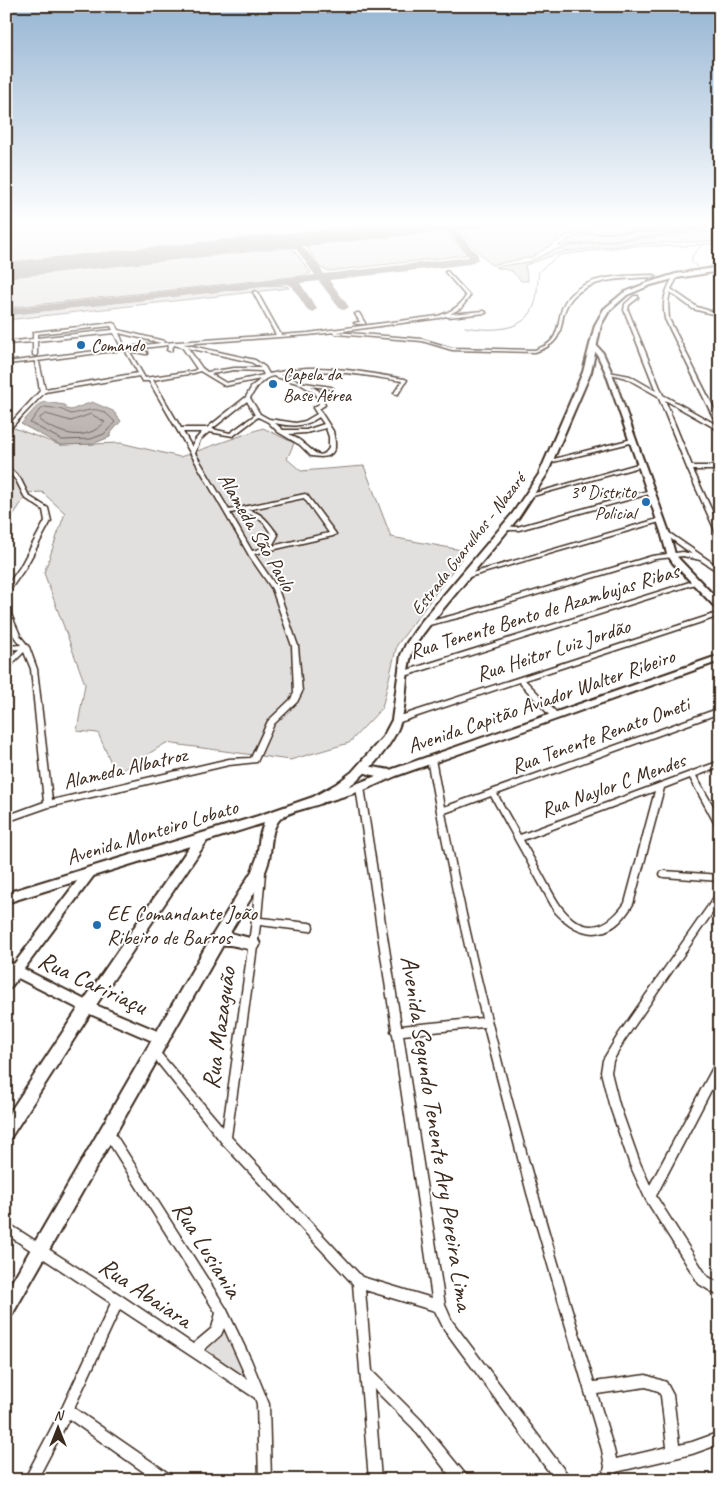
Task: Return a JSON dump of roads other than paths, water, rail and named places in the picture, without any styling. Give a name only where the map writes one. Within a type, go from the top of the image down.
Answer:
[{"type":"main road","name":"Estrada Guarulhos - Nazaré","points":[[363,768],[387,739],[397,720],[403,674],[409,650],[425,624],[467,576],[530,495],[549,461],[587,372],[601,317],[612,304],[633,290]]},
{"type":"main road","name":"Avenida Monteiro Lobato","points":[[6,898],[277,814],[340,787],[363,768]]},
{"type":"main road","points":[[265,834],[269,823],[277,814]]},
{"type":"main road","points":[[249,823],[258,825],[265,834]]},
{"type":"main road","name":"Rua Mazaguão","points":[[261,867],[265,834]]},
{"type":"main road","points":[[6,1132],[87,1007],[203,837]]},
{"type":"main road","points":[[6,1309],[217,940],[261,867]]},
{"type":"main road","points":[[217,940],[230,938],[253,944]]},
{"type":"street","points":[[439,317],[453,312],[466,300],[468,296],[463,290]]},
{"type":"street","points":[[324,332],[422,340],[452,349],[535,351],[549,348],[557,337],[562,309],[573,295],[580,290]]},
{"type":"street","points":[[667,290],[667,319],[720,427]]},
{"type":"street","points":[[675,290],[695,308],[720,315]]},
{"type":"street","points":[[255,292],[278,334]]},
{"type":"street","points":[[636,297],[627,305],[626,310],[690,468],[720,535]]},
{"type":"street","points":[[453,312],[463,314]]},
{"type":"street","points":[[278,334],[324,332],[484,312]]},
{"type":"street","points":[[6,363],[116,349],[131,349],[145,346],[156,347],[363,323],[357,314]]},
{"type":"street","points":[[36,355],[34,333],[113,324],[122,345]]},
{"type":"street","points":[[116,331],[170,345],[184,346],[253,361],[258,363],[270,376],[331,388],[328,391],[316,392]]},
{"type":"street","points":[[6,344],[35,340]]},
{"type":"street","points":[[116,349],[122,345]]},
{"type":"street","points":[[29,360],[36,355],[122,345],[145,353]]},
{"type":"street","points":[[593,345],[600,353],[609,373],[661,520],[671,554],[720,607]]},
{"type":"street","points":[[184,346],[200,368],[225,386],[296,371],[350,372],[405,380],[396,393]]},
{"type":"street","points":[[131,349],[144,380],[194,372],[200,368]]},
{"type":"street","points":[[42,355],[49,357]]},
{"type":"street","points":[[29,360],[37,362],[49,357]]},
{"type":"street","points":[[37,362],[43,391]]},
{"type":"street","points":[[208,373],[234,369],[264,370]]},
{"type":"street","points":[[609,373],[624,375],[720,427]]},
{"type":"street","points":[[6,431],[43,391],[140,374]]},
{"type":"street","points":[[193,452],[196,440],[201,434],[248,398],[254,387],[270,376]]},
{"type":"street","name":"Alameda São Paulo","points":[[150,379],[251,553],[275,589],[295,646],[298,692],[294,700],[271,723],[254,760]]},
{"type":"street","points":[[268,419],[282,432],[309,449],[311,454],[324,456],[330,454],[332,439],[327,425],[316,408],[322,406],[316,392],[302,383]]},
{"type":"street","points":[[316,392],[321,386]]},
{"type":"street","points":[[248,398],[258,415],[292,425],[309,422],[319,415]]},
{"type":"street","points":[[180,430],[207,430],[230,435],[258,415]]},
{"type":"street","points":[[282,432],[296,434],[320,429],[327,425]]},
{"type":"street","points":[[549,461],[632,441]]},
{"type":"street","points":[[530,495],[641,465]]},
{"type":"street","points":[[6,467],[18,479],[27,497],[46,509],[48,522],[23,567],[6,592]]},
{"type":"street","points":[[690,468],[720,468]]},
{"type":"street","points":[[504,528],[517,529],[651,492]]},
{"type":"street","points":[[227,512],[306,496],[333,534],[251,553]]},
{"type":"street","points":[[282,501],[286,508]]},
{"type":"street","points":[[237,510],[259,514],[264,519],[274,535],[269,546],[264,550]]},
{"type":"street","points":[[467,576],[661,520]]},
{"type":"street","points":[[665,532],[720,571]]},
{"type":"street","points":[[425,624],[463,615],[641,560],[671,554],[683,554],[701,558]]},
{"type":"street","name":"Rua Tenente Bento de Azambujas Ribas","points":[[403,674],[696,582]]},
{"type":"street","points":[[6,610],[18,638],[26,647],[34,669],[48,804]]},
{"type":"street","name":"Rua Heitor Luiz Jordão","points":[[397,720],[720,614]]},
{"type":"street","points":[[6,648],[26,647]]},
{"type":"street","points":[[6,672],[11,661],[26,647]]},
{"type":"street","name":"Avenida Capitão Aviador Walter Ribeiro","points":[[313,800],[360,787],[392,773],[554,715],[720,659]]},
{"type":"street","points":[[520,679],[554,715]]},
{"type":"street","name":"Rua Tenente Renato Ometi","points":[[441,811],[720,710]]},
{"type":"street","points":[[431,759],[488,1022],[531,1187],[608,1450],[611,1467],[607,1480]]},
{"type":"street","name":"Alameda Albatroz","points":[[6,819],[48,804],[229,762],[254,760]]},
{"type":"street","name":"Rua Naylor C Mendes","points":[[518,839],[720,764]]},
{"type":"street","points":[[363,768],[373,772],[392,773]]},
{"type":"street","points":[[692,775],[720,826]]},
{"type":"street","name":"Avenida Segundo Tenente Ary Pereira Lima","points":[[360,787],[439,1306],[448,1325],[563,1480]]},
{"type":"street","points":[[493,793],[546,890],[567,922],[578,928],[590,930],[602,929],[623,914],[629,904],[660,787]]},
{"type":"street","name":"Rua Mazaguão","points":[[226,1139],[256,921],[261,867]]},
{"type":"street","points":[[6,984],[11,968],[91,871]]},
{"type":"street","points":[[664,874],[720,878]]},
{"type":"street","points":[[720,895],[647,998],[608,1060],[606,1072],[608,1086],[620,1126],[634,1165],[650,1196],[703,1280],[720,1291]]},
{"type":"street","points":[[256,921],[309,927]]},
{"type":"street","name":"Rua Caririaçu","points":[[11,968],[158,1046]]},
{"type":"street","points":[[396,1031],[488,1022]]},
{"type":"street","points":[[158,1046],[226,1139],[359,1282],[439,1306]]},
{"type":"street","points":[[650,1196],[720,1063]]},
{"type":"street","name":"Rua Lusiania","points":[[108,1132],[222,1312],[260,1394],[264,1414],[265,1480]]},
{"type":"street","name":"Rua Abaiara","points":[[6,1227],[260,1394]]},
{"type":"street","points":[[359,1282],[375,1480]]},
{"type":"street","points":[[30,1480],[67,1410],[118,1300]]},
{"type":"street","points":[[194,1351],[217,1331],[222,1312]]},
{"type":"street","points":[[366,1373],[418,1424],[461,1480]]},
{"type":"street","points":[[590,1389],[646,1381],[662,1386],[666,1395],[674,1452]]},
{"type":"street","points":[[67,1410],[166,1480]]},
{"type":"street","points":[[611,1467],[674,1452],[720,1438]]},
{"type":"water","points":[[45,402],[65,405],[66,409],[71,410],[92,402],[113,411],[121,421],[110,434],[110,437],[92,444],[60,445],[21,424],[39,404]]},
{"type":"waterway","points":[[465,327],[494,329],[514,326],[529,315],[534,306],[537,290]]},
{"type":"place","name":"Comando","points":[[81,345]]},
{"type":"place","name":"Capela da Base Aérea","points":[[273,384]]},
{"type":"place","name":"3º Distrito Policial","points":[[646,502]]},
{"type":"place","name":"EE Comandante João Ribeiro de Barros","points":[[97,925]]}]
